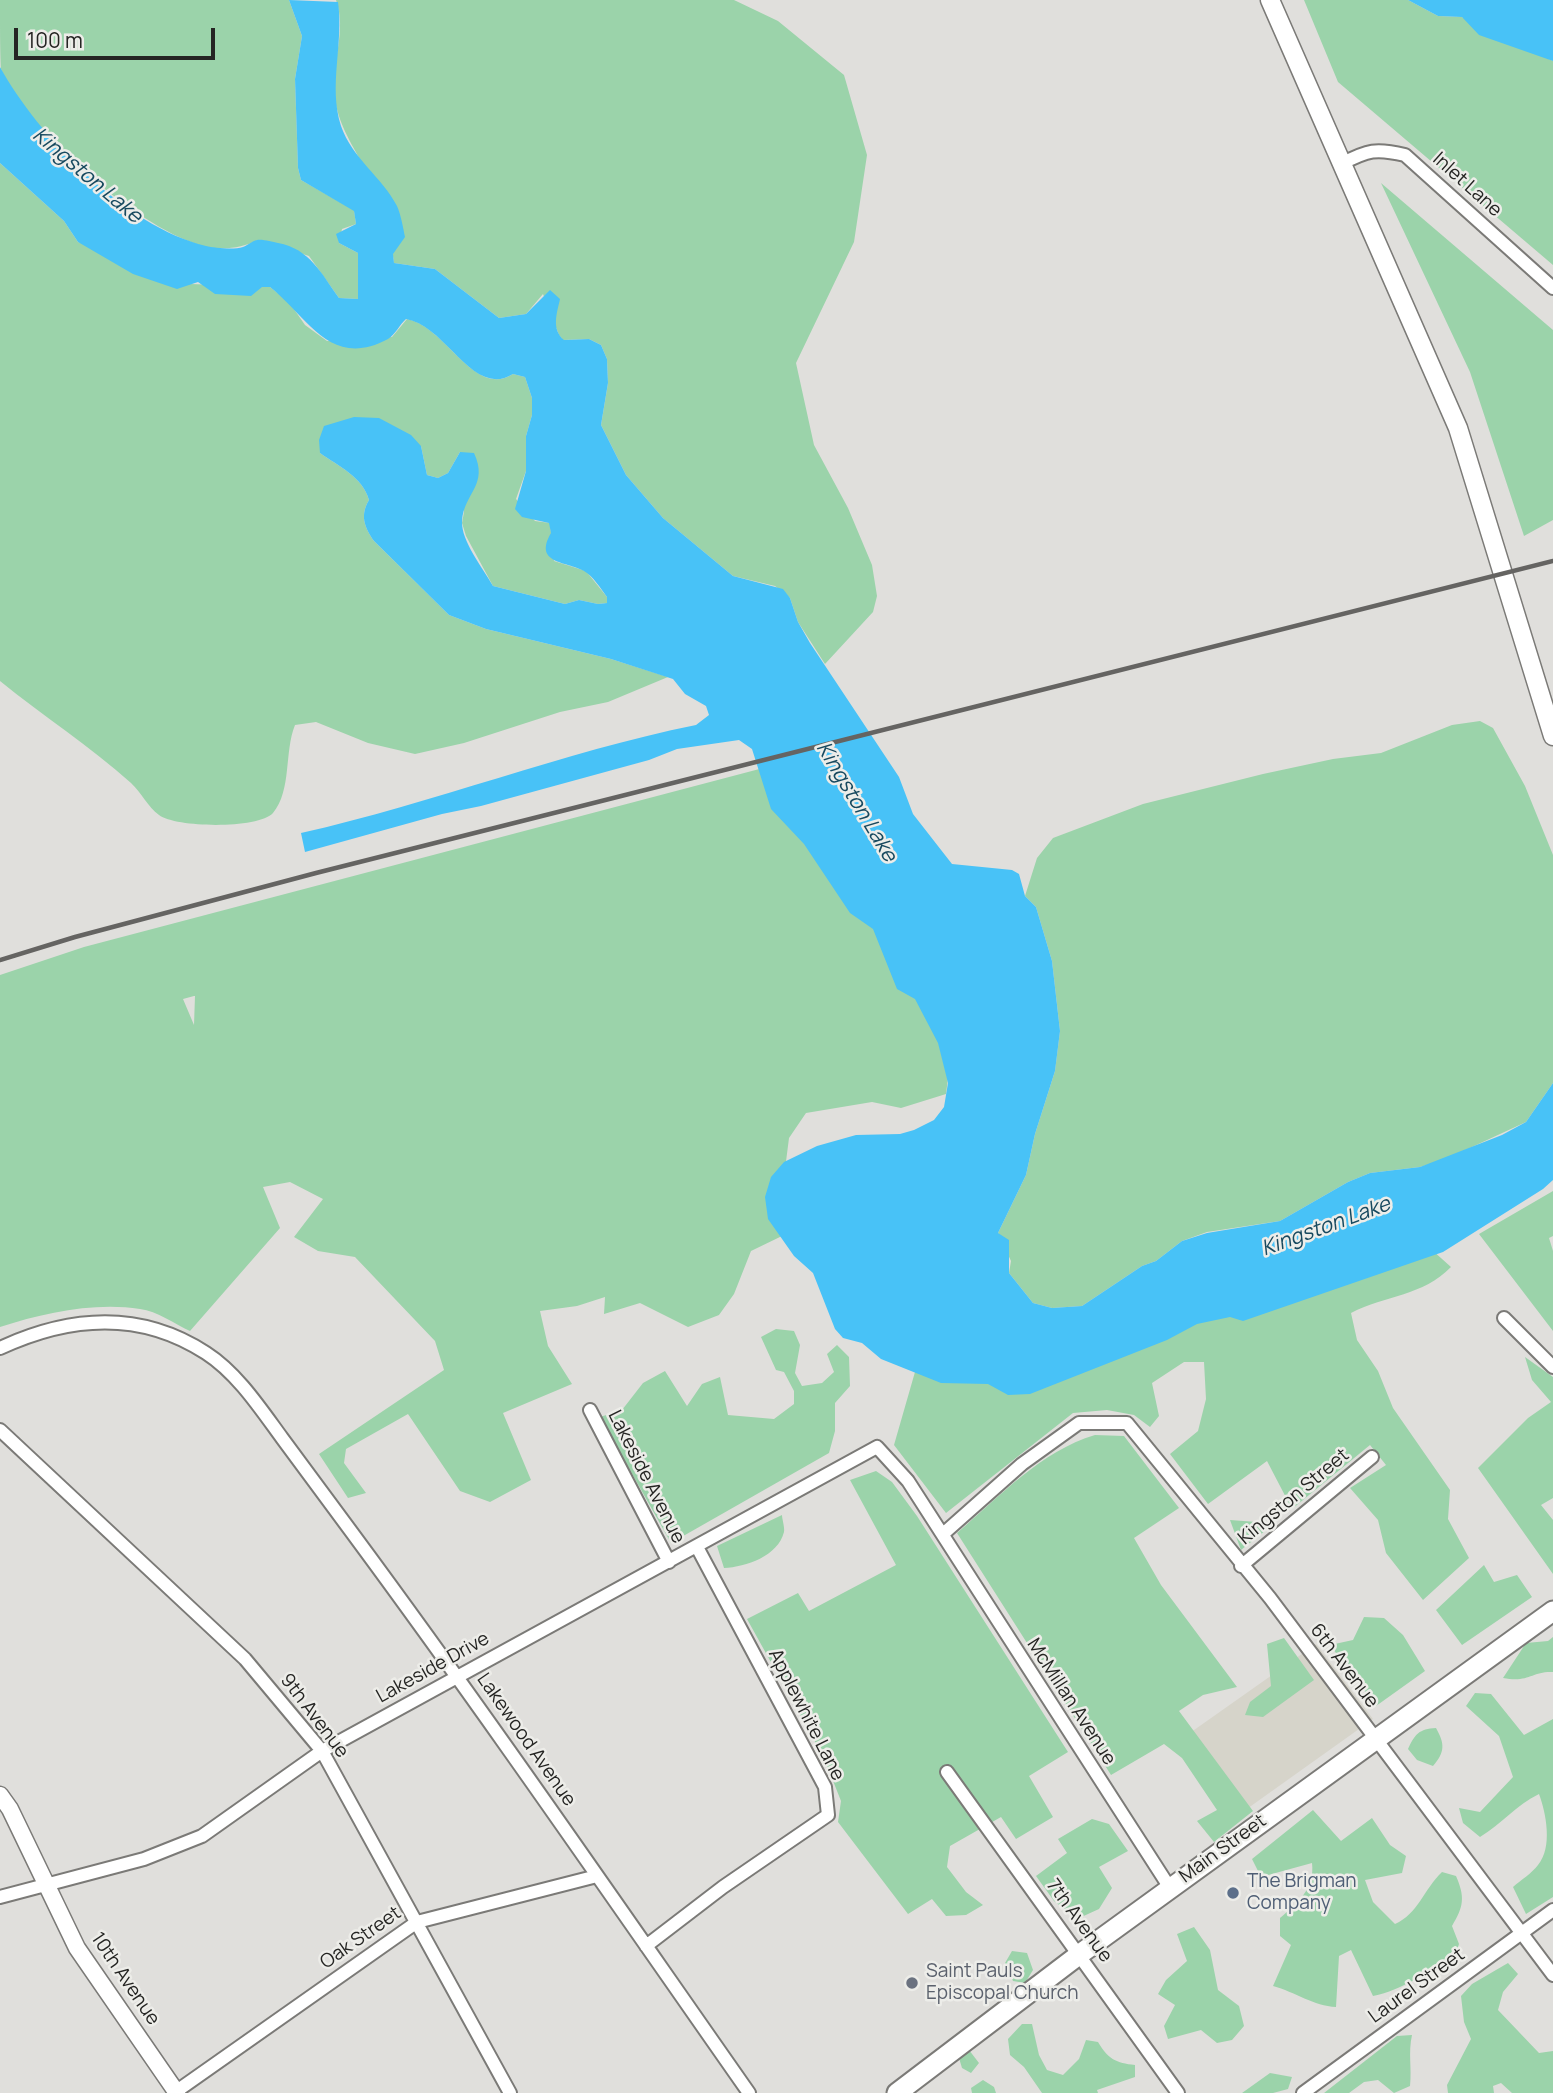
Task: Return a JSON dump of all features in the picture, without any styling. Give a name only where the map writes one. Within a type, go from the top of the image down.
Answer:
[{"type":"main road","points":[[1270,0],[1458,428],[1553,736]]},
{"type":"main road","name":"Main Street","points":[[897,2093],[1080,1954],[1374,1738],[1553,1611]]},
{"type":"street","name":"Inlet Lane","points":[[1341,164],[1363,153],[1381,149],[1405,155],[1553,288]]},
{"type":"street","points":[[1504,1318],[1553,1367]]},
{"type":"street","name":"Lakewood Avenue","points":[[0,1348],[65,1325],[99,1320],[158,1328],[207,1353],[250,1394],[458,1675],[749,2093]]},
{"type":"street","name":"Lakeside Avenue","points":[[590,1410],[668,1562]]},
{"type":"street","name":"6th Avenue","points":[[943,1534],[1022,1464],[1079,1423],[1127,1423],[1241,1566],[1270,1598],[1553,1975]]},
{"type":"street","name":"9th Avenue","points":[[0,1430],[245,1659],[322,1751],[510,2093]]},
{"type":"street","name":"Lakeside Drive","points":[[0,1897],[144,1859],[202,1836],[322,1751],[877,1447]]},
{"type":"street","name":"McMillan Avenue","points":[[877,1447],[908,1480],[1170,1888]]},
{"type":"street","name":"Kingston Street","points":[[1241,1566],[1371,1457]]},
{"type":"street","name":"Applewhite Lane","points":[[646,1946],[723,1887],[828,1815],[825,1787],[697,1547]]},
{"type":"street","name":"7th Avenue","points":[[947,1772],[1178,2093]]},
{"type":"street","name":"10th Avenue","points":[[0,1795],[10,1809],[77,1948],[176,2092]]},
{"type":"street","name":"Oak Street","points":[[176,2092],[417,1922],[597,1876]]},
{"type":"street","name":"Laurel Street","points":[[1303,2093],[1553,1910]]},
{"type":"shaded area","points":[[1316,1644],[1373,1719],[1244,1811],[1187,1735]]},
{"type":"green space","points":[[0,0],[289,0],[302,36],[295,79],[298,168],[301,180],[354,210],[356,224],[342,229],[339,243],[358,253],[358,299],[339,298],[309,256],[258,240],[240,247],[220,248],[207,247],[181,238],[151,222],[89,176],[34,121],[14,94],[1,69]]},
{"type":"green space","points":[[336,0],[734,0],[778,21],[844,75],[867,155],[854,242],[796,363],[814,445],[848,508],[872,565],[877,596],[873,612],[825,664],[798,622],[790,598],[775,586],[733,576],[663,518],[626,475],[601,425],[608,383],[607,359],[601,345],[589,339],[563,340],[543,294],[526,314],[499,318],[435,269],[394,263],[376,196],[337,110],[334,79],[340,23]]},
{"type":"green space","points":[[1304,0],[1408,0],[1438,16],[1462,17],[1553,61],[1553,265],[1338,82]]},
{"type":"green space","points":[[0,163],[64,221],[78,242],[191,284],[270,287],[289,302],[305,325],[327,341],[392,337],[407,319],[435,334],[473,370],[486,377],[499,379],[513,374],[525,377],[532,398],[532,415],[526,436],[526,471],[516,499],[535,521],[550,523],[554,561],[586,571],[607,597],[607,603],[579,600],[565,604],[493,586],[466,536],[462,523],[464,512],[460,452],[448,473],[438,478],[427,475],[421,446],[320,453],[356,478],[369,500],[364,521],[374,541],[449,615],[486,629],[611,659],[668,677],[608,702],[560,712],[464,743],[415,754],[368,743],[316,722],[295,725],[283,793],[273,813],[252,822],[217,825],[182,822],[159,815],[115,769],[0,681]]},
{"type":"green space","points":[[1381,183],[1553,330],[1553,520],[1524,536],[1470,372]]},
{"type":"green space","points":[[1480,721],[1493,728],[1525,786],[1553,855],[1553,1083],[1526,1122],[1446,1159],[1420,1167],[1370,1173],[1348,1182],[1280,1221],[1207,1232],[1182,1241],[1156,1261],[1142,1266],[1082,1306],[1052,1308],[1033,1303],[1009,1273],[1011,1261],[998,1233],[1026,1175],[1035,1134],[1055,1071],[1060,1031],[1052,961],[1036,907],[1025,896],[1037,858],[1053,838],[1143,804],[1333,759],[1381,753],[1452,725]]},
{"type":"green space","points":[[767,767],[822,842],[951,1054],[946,1094],[901,1108],[872,1102],[806,1113],[789,1138],[783,1185],[782,1236],[751,1251],[734,1294],[719,1315],[688,1327],[640,1303],[604,1314],[605,1297],[577,1306],[540,1311],[548,1346],[572,1384],[503,1413],[531,1480],[490,1502],[460,1491],[408,1414],[346,1449],[344,1463],[366,1493],[348,1498],[319,1454],[444,1370],[435,1341],[355,1257],[318,1251],[294,1237],[323,1199],[290,1182],[263,1187],[280,1228],[190,1331],[153,1312],[123,1307],[69,1310],[0,1327],[0,975],[84,947]],"holes":[[[195,996],[194,1025],[183,999]]]},
{"type":"green space","points":[[1553,1191],[1553,1236],[1549,1238],[1553,1251],[1553,1331],[1479,1234]]},
{"type":"green space","points":[[1432,1250],[1451,1267],[1440,1277],[1416,1290],[1351,1313],[1357,1340],[1378,1371],[1393,1408],[1450,1490],[1448,1519],[1469,1558],[1423,1600],[1386,1553],[1378,1520],[1350,1488],[1386,1465],[1370,1445],[1292,1509],[1267,1461],[1208,1504],[1170,1454],[1198,1431],[1206,1399],[1204,1362],[1184,1362],[1152,1383],[1159,1416],[1150,1427],[1134,1415],[1107,1410],[1073,1413],[946,1513],[894,1445],[917,1365]]},
{"type":"green space","points":[[776,1329],[794,1331],[800,1345],[795,1373],[802,1386],[822,1383],[834,1372],[827,1354],[837,1345],[849,1357],[850,1386],[835,1403],[835,1431],[829,1453],[671,1543],[600,1417],[622,1410],[643,1383],[665,1371],[687,1406],[702,1384],[720,1377],[728,1415],[774,1419],[794,1404],[794,1391],[784,1372],[776,1370],[761,1337]]},
{"type":"green space","points":[[1525,1357],[1553,1377],[1553,1498],[1541,1505],[1553,1520],[1553,1574],[1478,1468],[1528,1418],[1551,1402],[1532,1380]]},
{"type":"green space","points":[[1095,1435],[1124,1436],[1179,1508],[1134,1538],[1161,1585],[1237,1687],[1203,1695],[1179,1711],[1253,1811],[1214,1842],[1197,1821],[1217,1810],[1182,1758],[1164,1744],[1111,1775],[957,1533],[1021,1476],[1075,1442]]},
{"type":"green space","points":[[876,1471],[892,1482],[917,1516],[1068,1752],[1029,1776],[1053,1817],[1016,1839],[1001,1817],[950,1846],[947,1867],[966,1892],[983,1905],[966,1915],[946,1916],[932,1899],[908,1914],[838,1822],[841,1801],[824,1758],[747,1619],[798,1593],[809,1611],[896,1565],[850,1480]]},
{"type":"green space","points":[[782,1515],[784,1532],[775,1548],[760,1559],[724,1568],[717,1546]]},
{"type":"green space","points":[[1230,1520],[1257,1522],[1270,1527],[1241,1550]]},
{"type":"green space","points":[[1484,1565],[1494,1582],[1517,1575],[1532,1597],[1462,1645],[1436,1610]]},
{"type":"green space","points":[[1364,1617],[1384,1618],[1403,1635],[1425,1671],[1376,1706],[1330,1645],[1353,1640]]},
{"type":"green space","points":[[1553,1637],[1553,1672],[1519,1679],[1503,1678],[1526,1643],[1548,1641]]},
{"type":"green space","points":[[1284,1638],[1314,1680],[1263,1717],[1245,1715],[1250,1702],[1271,1686],[1267,1644]]},
{"type":"green space","points":[[1475,1693],[1491,1694],[1524,1735],[1553,1719],[1553,1897],[1526,1914],[1513,1887],[1536,1868],[1543,1858],[1547,1840],[1546,1820],[1539,1794],[1480,1837],[1463,1823],[1459,1808],[1480,1812],[1513,1777],[1499,1736],[1466,1706]]},
{"type":"green space","points":[[1436,1728],[1442,1748],[1433,1766],[1417,1760],[1408,1749],[1418,1733]]},
{"type":"green space","points":[[1313,1810],[1341,1841],[1372,1818],[1390,1845],[1406,1856],[1402,1873],[1365,1880],[1373,1902],[1395,1924],[1410,1914],[1442,1872],[1456,1876],[1462,1901],[1452,1926],[1459,1944],[1452,1964],[1394,1990],[1373,1996],[1351,1950],[1339,1956],[1336,2007],[1320,2004],[1273,1986],[1291,1945],[1280,1936],[1280,1918],[1304,1894],[1311,1880],[1312,1863],[1261,1877],[1252,1859]]},
{"type":"green space","points":[[1092,1819],[1109,1824],[1128,1851],[1099,1867],[1112,1888],[1099,1909],[1077,1919],[1054,1901],[1036,1876],[1067,1853],[1058,1839]]},
{"type":"green space","points":[[1194,1927],[1210,1950],[1218,1990],[1239,2006],[1244,2026],[1232,2040],[1217,2043],[1201,2030],[1168,2039],[1164,2026],[1175,2005],[1158,1994],[1166,1980],[1187,1961],[1177,1934]]},
{"type":"green space","points":[[1012,1951],[1027,1953],[1033,1970],[1025,1983],[1013,1981],[1005,1963]]},
{"type":"green space","points":[[1508,1963],[1518,1974],[1503,1992],[1498,2010],[1539,2053],[1553,2051],[1553,2093],[1512,2093],[1501,2083],[1493,2086],[1494,2093],[1448,2093],[1447,2085],[1471,2039],[1464,2022],[1461,1996],[1472,1984]]},
{"type":"green space","points":[[1022,2024],[1032,2024],[1039,2055],[1047,2070],[1063,2075],[1079,2059],[1086,2040],[1098,2042],[1113,2059],[1135,2065],[1135,2077],[1097,2090],[1098,2093],[1042,2093],[1024,2067],[1010,2055],[1008,2039]]},
{"type":"green space","points":[[1412,2035],[1410,2086],[1394,2093],[1378,2080],[1364,2082],[1349,2093],[1324,2093],[1397,2036]]},
{"type":"green space","points":[[969,2050],[979,2063],[971,2073],[962,2068],[959,2058]]},
{"type":"green space","points":[[1270,2073],[1292,2077],[1288,2089],[1273,2093],[1242,2093]]},
{"type":"green space","points":[[983,2080],[994,2087],[996,2093],[972,2093],[971,2088]]},
{"type":"water","name":"Kingston Lake","points":[[289,0],[338,2],[337,111],[352,148],[391,196],[398,210],[405,237],[393,254],[394,263],[435,269],[499,318],[526,314],[550,290],[560,299],[556,321],[560,336],[564,340],[589,339],[601,345],[607,359],[608,383],[601,425],[626,475],[663,518],[733,576],[783,589],[790,598],[798,622],[810,643],[899,777],[913,814],[952,864],[1012,870],[1019,874],[1025,896],[1036,907],[1052,961],[1060,1031],[1055,1071],[1035,1134],[1026,1175],[998,1233],[1009,1240],[1009,1273],[1033,1303],[1052,1308],[1082,1306],[1142,1266],[1156,1261],[1182,1241],[1207,1233],[1280,1221],[1348,1182],[1370,1173],[1420,1167],[1502,1135],[1526,1122],[1553,1083],[1553,1180],[1443,1252],[1243,1321],[1230,1317],[1197,1324],[1167,1340],[1030,1394],[1008,1395],[988,1384],[941,1383],[881,1359],[862,1343],[843,1338],[835,1329],[813,1273],[794,1256],[768,1219],[765,1197],[771,1177],[784,1162],[817,1146],[856,1135],[900,1134],[914,1130],[934,1120],[944,1107],[948,1083],[938,1043],[915,999],[897,989],[873,929],[850,913],[804,844],[771,809],[752,749],[739,740],[677,749],[649,760],[305,852],[301,833],[351,821],[597,749],[696,725],[709,715],[706,706],[685,694],[673,679],[611,659],[486,629],[449,615],[374,541],[364,521],[369,500],[356,478],[320,453],[319,440],[324,426],[354,417],[379,418],[411,435],[421,446],[427,475],[438,478],[448,473],[460,452],[474,453],[479,473],[464,511],[463,529],[469,546],[493,586],[565,604],[579,600],[607,603],[607,597],[587,573],[549,556],[546,551],[551,533],[549,523],[522,517],[515,509],[526,471],[526,436],[532,415],[532,398],[525,377],[513,374],[499,379],[485,377],[472,369],[421,324],[406,319],[388,339],[368,347],[350,348],[335,344],[322,336],[270,287],[262,287],[251,296],[215,294],[198,282],[177,289],[133,274],[78,242],[64,221],[0,163],[0,67],[16,94],[61,149],[87,175],[145,220],[176,236],[210,247],[239,248],[259,240],[289,246],[314,263],[339,298],[358,299],[358,253],[339,243],[336,234],[356,224],[354,211],[301,180],[298,168],[295,79],[302,36]]},
{"type":"water","points":[[1408,0],[1553,0],[1553,61],[1479,35],[1462,17],[1438,16]]},
{"type":"railway","points":[[0,960],[75,937],[316,873],[1553,561]]},
{"type":"place","name":"The Brigman Company","points":[[1233,1893]]},
{"type":"place","name":"Saint Pauls Episcopal Church","points":[[912,1983]]}]
